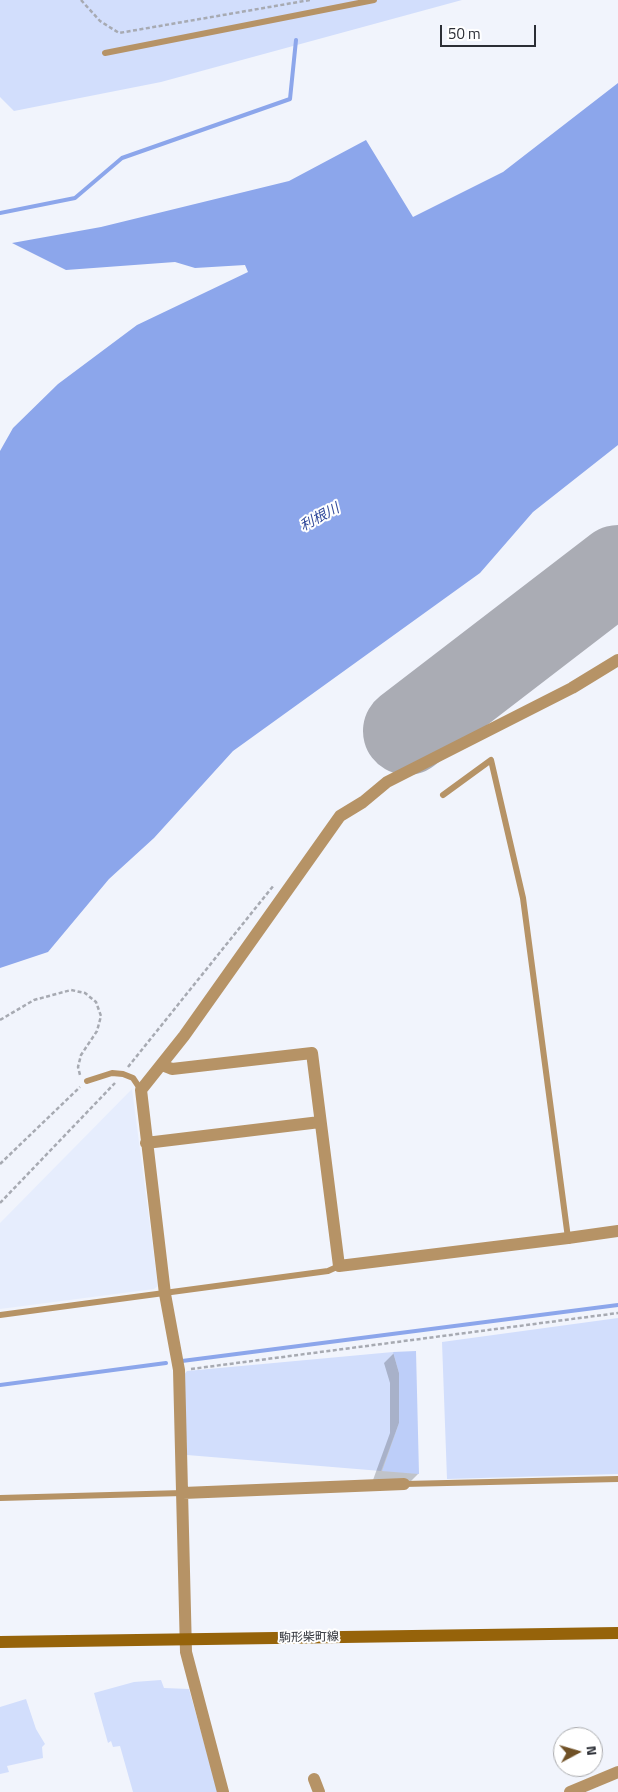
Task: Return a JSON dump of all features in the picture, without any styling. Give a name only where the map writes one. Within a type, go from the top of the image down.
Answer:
[{"type":"main road","name":"駒形柴町線","points":[[0,1642],[618,1633]]},
{"type":"street","points":[[223,1792],[187,1661],[179,1370],[165,1294],[140,1090],[162,1065],[340,816],[363,802],[387,782],[572,688],[618,660]]},
{"type":"street","points":[[162,1065],[172,1069],[312,1053],[340,1266],[618,1231]]},
{"type":"street","points":[[146,1143],[320,1122]]},
{"type":"street","points":[[183,1493],[404,1484]]},
{"type":"street","points":[[570,1792],[618,1772]]},
{"type":"street","points":[[314,1779],[319,1792]]},
{"type":"lane","points":[[105,53],[374,0]]},
{"type":"lane","points":[[443,795],[491,760],[524,898],[568,1238]]},
{"type":"lane","points":[[86,1081],[112,1073],[123,1074],[133,1078],[140,1090]]},
{"type":"lane","points":[[0,1314],[165,1294],[328,1271],[340,1266]]},
{"type":"lane","points":[[404,1484],[618,1479]]},
{"type":"lane","points":[[0,1498],[183,1493]]},
{"type":"path","points":[[81,0],[100,21],[119,32],[310,0]]},
{"type":"path","points":[[134,1059],[277,882]]},
{"type":"path","points":[[0,1020],[34,1000],[70,990],[85,993],[96,1002],[101,1016],[97,1031],[81,1055],[78,1067],[80,1075],[86,1081],[0,1164]]},
{"type":"path","points":[[0,1202],[111,1087]]},
{"type":"path","points":[[179,1370],[618,1313]]},
{"type":"shaded area","points":[[0,0],[462,0],[161,82],[14,111],[0,97]]},
{"type":"shaded area","points":[[132,1089],[158,1286],[154,1289],[0,1309],[0,1223]]},
{"type":"shaded area","points":[[618,1318],[618,1474],[447,1479],[442,1342]]},
{"type":"shaded area","points":[[393,1352],[399,1373],[399,1423],[381,1471],[187,1455],[183,1376],[187,1371]]},
{"type":"shaded area","points":[[161,1680],[164,1688],[189,1689],[218,1792],[133,1792],[120,1746],[113,1747],[111,1741],[108,1743],[94,1693],[134,1682]]},
{"type":"shaded area","points":[[26,1699],[36,1729],[45,1744],[42,1747],[43,1758],[7,1766],[9,1772],[0,1774],[0,1707]]},
{"type":"water","name":"利根川","points":[[618,83],[618,445],[533,512],[480,573],[233,751],[154,838],[109,879],[48,952],[0,968],[0,451],[13,428],[58,384],[137,325],[248,272],[245,265],[195,268],[175,262],[66,270],[12,243],[101,227],[289,181],[366,140],[413,217],[503,172]]},
{"type":"building","points":[[416,1351],[419,1474],[382,1471],[399,1423],[399,1373],[393,1352]]},
{"type":"waterway","points":[[0,213],[75,198],[122,158],[290,99],[296,40]]},
{"type":"waterway","points":[[182,1361],[618,1305]]},
{"type":"waterway","points":[[0,1385],[166,1363]]},
{"type":"runway","points":[[407,731],[618,569]]}]
